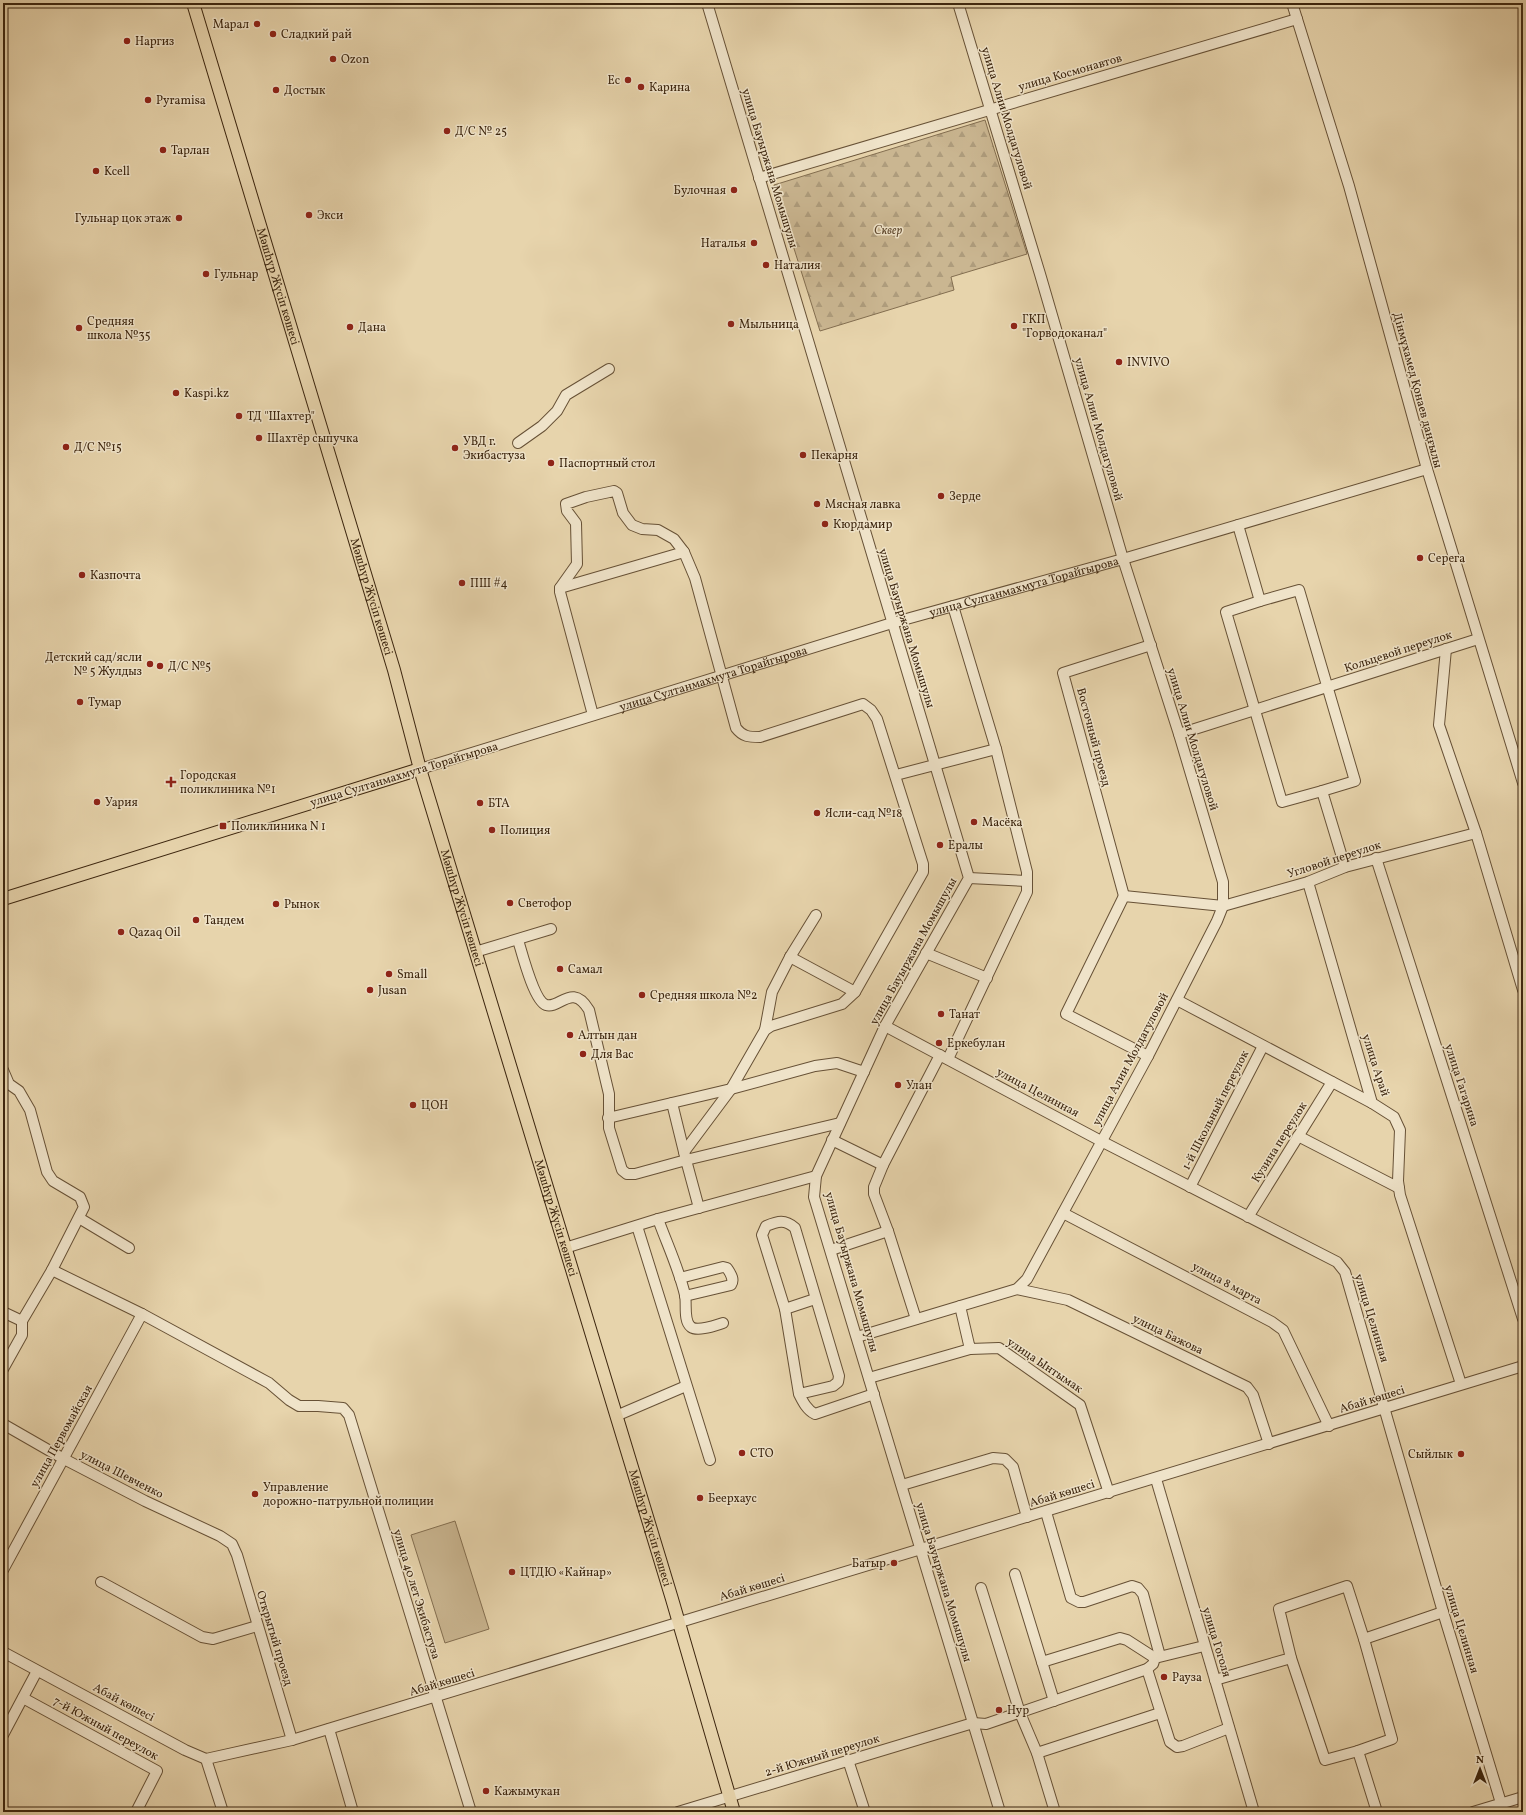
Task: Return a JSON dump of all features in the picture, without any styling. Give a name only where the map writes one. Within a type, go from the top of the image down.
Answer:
[{"type":"main road","name":"Мәшһүр Жүсіп көшесі","points":[[193,3],[394,670],[420,769],[679,1623],[734,1812]]},
{"type":"main road","name":"улица Султанмахмута Торайгырова","points":[[3,899],[420,769]]},
{"type":"street","name":"улица Бауыржана Момышулы","points":[[707,3],[969,878],[885,1026],[816,1176],[814,1197],[1000,1812]]},
{"type":"street","name":"улица Алии Молдагуловой","points":[[958,3],[1123,559],[1179,734],[1222,882],[1222,906],[1217,921],[1148,1056],[1063,1213],[1027,1279],[1017,1290]]},
{"type":"street","name":"Дінмұхамед Қонаев даңғылы","points":[[1292,3],[1349,186],[1426,468],[1523,783]]},
{"type":"street","name":"улица Космонавтов","points":[[759,178],[1297,19]]},
{"type":"street","points":[[518,444],[557,411],[566,395],[609,369]]},
{"type":"street","name":"улица Султанмахмута Торайгырова","points":[[420,769],[892,623],[1123,559],[1426,468]]},
{"type":"street","points":[[593,716],[561,601],[560,588],[577,564],[576,523],[568,511],[566,504],[586,497],[614,491],[617,493],[623,513],[632,525],[642,529],[658,530],[674,539],[684,552],[695,578],[736,728],[741,734],[750,737],[760,737],[863,704],[871,710],[877,719],[923,864],[923,872],[855,992],[842,1004],[771,1026],[765,1030]]},
{"type":"street","points":[[1238,525],[1260,602]]},
{"type":"street","points":[[560,588],[684,552]]},
{"type":"street","points":[[1299,590],[1326,687],[1355,781],[1282,802],[1226,612],[1299,590]]},
{"type":"street","points":[[916,1319],[888,1231],[874,1194],[874,1187],[883,1165],[987,978],[1027,892],[1027,872],[996,749],[953,606]]},
{"type":"street","name":"Кольцевой переулок","points":[[1179,734],[1478,639]]},
{"type":"street","name":"Восточный проезд","points":[[1124,896],[1063,672],[1151,645]]},
{"type":"street","points":[[1446,649],[1439,725],[1476,833],[1523,990]]},
{"type":"street","points":[[896,776],[996,749]]},
{"type":"street","points":[[1322,791],[1345,867]]},
{"type":"street","name":"Угловой переулок","points":[[1222,906],[1308,882],[1345,867],[1376,858],[1476,833]]},
{"type":"street","name":"улица Гагарина","points":[[1376,858],[1523,1319]]},
{"type":"street","points":[[969,878],[1027,881]]},
{"type":"street","name":"улица Арай","points":[[1308,882],[1372,1103],[1394,1117],[1400,1130],[1399,1188],[1461,1384]]},
{"type":"street","points":[[1148,1056],[1066,1014],[1124,896],[1222,906]]},
{"type":"street","points":[[685,1156],[731,1089],[765,1030],[772,992],[816,914]]},
{"type":"street","points":[[475,952],[551,929]]},
{"type":"street","points":[[518,940],[534,990],[540,1000],[546,1005],[552,1005],[564,999],[577,998],[584,1001],[589,1010],[608,1094],[609,1128],[622,1170],[627,1174],[635,1174],[685,1156],[840,1123]]},
{"type":"street","points":[[926,953],[987,978]]},
{"type":"street","points":[[790,958],[855,992]]},
{"type":"street","points":[[1177,1000],[1372,1103]]},
{"type":"street","name":"улица Целинная","points":[[885,1026],[1190,1187],[1337,1262],[1345,1272],[1386,1408],[1496,1807]]},
{"type":"street","name":"1-й Школьный переулок","points":[[1190,1187],[1263,1046]]},
{"type":"street","points":[[608,1118],[731,1089],[815,1066],[837,1063],[864,1072]]},
{"type":"street","points":[[3,1070],[9,1084],[19,1091],[30,1110],[47,1172],[53,1181],[80,1197],[83,1201],[84,1207],[52,1270],[22,1321],[22,1335],[3,1370]]},
{"type":"street","name":"Кузина переулок","points":[[1248,1217],[1332,1082]]},
{"type":"street","points":[[672,1103],[699,1208]]},
{"type":"street","points":[[1298,1136],[1399,1188]]},
{"type":"street","points":[[832,1140],[883,1165]]},
{"type":"street","points":[[565,1248],[658,1219],[816,1176]]},
{"type":"street","name":"улица 8 марта","points":[[1063,1213],[1272,1322],[1283,1330],[1329,1426]]},
{"type":"street","points":[[79,1218],[129,1248]]},
{"type":"street","points":[[658,1219],[680,1278],[685,1296],[687,1323],[696,1329],[724,1323]]},
{"type":"street","points":[[799,1394],[833,1386],[838,1382],[839,1376],[795,1228],[788,1222],[779,1221],[766,1226],[762,1235],[785,1308],[799,1394],[810,1412],[815,1414],[874,1394]]},
{"type":"street","points":[[637,1226],[710,1460]]},
{"type":"street","points":[[831,1250],[888,1231]]},
{"type":"street","points":[[680,1278],[723,1268],[727,1268],[732,1275],[733,1283],[731,1285],[685,1296]]},
{"type":"street","points":[[52,1270],[142,1314]]},
{"type":"street","points":[[857,1337],[1017,1290]]},
{"type":"street","name":"улица Бажова","points":[[1017,1290],[1068,1300],[1247,1387],[1253,1395],[1268,1444]]},
{"type":"street","points":[[785,1308],[815,1299]]},
{"type":"street","points":[[960,1306],[970,1349]]},
{"type":"street","points":[[3,1312],[22,1321]]},
{"type":"street","name":"улица 40 лет Экибастуза","points":[[142,1314],[269,1383],[289,1400],[299,1406],[343,1408],[349,1415],[471,1812]]},
{"type":"street","name":"улица Первомайская","points":[[3,1570],[142,1314]]},
{"type":"street","name":"улица Ынтымак","points":[[869,1378],[970,1349],[999,1348],[1080,1405],[1109,1492]]},
{"type":"street","name":"Абай көшесі","points":[[3,1652],[185,1750],[206,1759],[292,1740],[329,1729],[1156,1479],[1523,1366]]},
{"type":"street","points":[[616,1416],[686,1386]]},
{"type":"street","name":"улица Шевченко","points":[[3,1424],[145,1501],[220,1536],[232,1544]]},
{"type":"street","points":[[902,1485],[994,1458],[1005,1459],[1013,1467],[1027,1517]]},
{"type":"street","name":"улица Гоголя","points":[[1156,1479],[1254,1812]]},
{"type":"street","points":[[1046,1512],[1071,1598],[1079,1602],[1084,1602],[1132,1586],[1138,1588],[1143,1594],[1158,1657]]},
{"type":"street","name":"Открытый проезд","points":[[232,1544],[237,1555],[292,1740]]},
{"type":"street","points":[[1015,1574],[1054,1701]]},
{"type":"street","points":[[101,1582],[202,1637],[213,1639],[257,1626]]},
{"type":"street","points":[[1347,1586],[1364,1639],[1392,1739],[1358,1751],[1325,1760],[1291,1658],[1279,1609],[1347,1586]]},
{"type":"street","points":[[981,1588],[1020,1713],[1037,1753],[1052,1811]]},
{"type":"street","points":[[1364,1639],[1443,1612]]},
{"type":"street","points":[[1042,1662],[1120,1638],[1128,1640],[1158,1657]]},
{"type":"street","points":[[1204,1646],[1158,1657],[1147,1669],[1160,1713],[1170,1742],[1177,1747],[1229,1728]]},
{"type":"street","points":[[1215,1680],[1291,1658]]},
{"type":"street","name":"2-й Южный переулок","points":[[678,1812],[973,1723],[986,1724],[1147,1669]]},
{"type":"street","points":[[3,1735],[37,1671]]},
{"type":"street","name":"7-й Южный переулок","points":[[23,1698],[158,1771],[136,1812]]},
{"type":"street","points":[[1037,1753],[1160,1713]]},
{"type":"street","points":[[329,1729],[353,1812]]},
{"type":"street","points":[[1358,1751],[1378,1812]]},
{"type":"street","points":[[206,1759],[222,1812]]},
{"type":"street","points":[[848,1760],[865,1812]]},
{"type":"street","points":[[1473,1812],[1496,1807],[1523,1797]]},
{"type":"green space","name":"Сквер","points":[[985,120],[1027,254],[951,277],[954,290],[820,331],[774,185]]},
{"type":"green space","points":[[455,1521],[489,1629],[445,1643],[411,1535]]},
{"type":"place","name":"Марал","points":[[257,24]]},
{"type":"place","name":"Сладкий рай","points":[[273,34]]},
{"type":"place","name":"Наргиз","points":[[127,41]]},
{"type":"place","name":"Ozon","points":[[333,59]]},
{"type":"place","name":"Ес","points":[[628,80]]},
{"type":"place","name":"Карина","points":[[641,87]]},
{"type":"place","name":"Достык","points":[[276,90]]},
{"type":"place","name":"Pyramisa","points":[[148,100]]},
{"type":"place","name":"Д/С № 25","points":[[447,131]]},
{"type":"place","name":"Тарлан","points":[[163,150]]},
{"type":"place","name":"Kcell","points":[[96,171]]},
{"type":"place","name":"Булочная","points":[[734,190]]},
{"type":"place","name":"Экси","points":[[309,215]]},
{"type":"place","name":"Гульнар цок этаж","points":[[179,218]]},
{"type":"place","name":"Наталья","points":[[754,243]]},
{"type":"place","name":"Наталия","points":[[766,265]]},
{"type":"place","name":"Гульнар","points":[[206,274]]},
{"type":"place","name":"Мыльница","points":[[731,324]]},
{"type":"place","name":"ГКП \"Горводоканал\"","points":[[1014,326]]},
{"type":"place","name":"Дана","points":[[350,327]]},
{"type":"place","name":"Средняя школа №35","points":[[79,328]]},
{"type":"place","name":"INVIVO","points":[[1119,362]]},
{"type":"place","name":"Kaspi.kz","points":[[176,393]]},
{"type":"place","name":"ТД \"Шахтер\"","points":[[239,416]]},
{"type":"place","name":"Шахтёр сыпучка","points":[[259,438]]},
{"type":"place","name":"Д/С №15","points":[[66,447]]},
{"type":"place","name":"УВД г. Экибастуза","points":[[455,448]]},
{"type":"place","name":"Пекарня","points":[[803,455]]},
{"type":"place","name":"Паспортный стол","points":[[551,463]]},
{"type":"place","name":"Зерде","points":[[941,496]]},
{"type":"place","name":"Мясная лавка","points":[[817,504]]},
{"type":"place","name":"Кюрдамир","points":[[825,524]]},
{"type":"place","name":"Серега","points":[[1420,558]]},
{"type":"place","name":"Казпочта","points":[[82,575]]},
{"type":"place","name":"ПШ #4","points":[[462,583]]},
{"type":"place","name":"Детский сад/ясли № 5 Жулдыз","points":[[150,664]]},
{"type":"place","name":"Д/С №5","points":[[160,666]]},
{"type":"place","name":"Тумар","points":[[80,702]]},
{"type":"place","name":"Городская поликлиника №1","points":[[171,782]]},
{"type":"place","name":"Уария","points":[[97,802]]},
{"type":"place","name":"БТА","points":[[480,803]]},
{"type":"place","name":"Ясли-сад №18","points":[[817,813]]},
{"type":"place","name":"Масёка","points":[[974,822]]},
{"type":"place","name":"Поликлиника N 1","points":[[223,826]]},
{"type":"place","name":"Полиция","points":[[492,830]]},
{"type":"place","name":"Ералы","points":[[940,845]]},
{"type":"place","name":"Светофор","points":[[510,903]]},
{"type":"place","name":"Рынок","points":[[276,904]]},
{"type":"place","name":"Тандем","points":[[196,920]]},
{"type":"place","name":"Qazaq Oil","points":[[121,932]]},
{"type":"place","name":"Самал","points":[[560,969]]},
{"type":"place","name":"Small","points":[[389,974]]},
{"type":"place","name":"Jusan","points":[[370,990]]},
{"type":"place","name":"Средняя школа №2","points":[[642,995]]},
{"type":"place","name":"Танат","points":[[941,1014]]},
{"type":"place","name":"Алтын дан","points":[[570,1035]]},
{"type":"place","name":"Еркебулан","points":[[939,1043]]},
{"type":"place","name":"Для Вас","points":[[583,1054]]},
{"type":"place","name":"Улан","points":[[898,1085]]},
{"type":"place","name":"ЦОН","points":[[413,1105]]},
{"type":"place","name":"СТО","points":[[742,1453]]},
{"type":"place","name":"Сыйлык","points":[[1461,1454]]},
{"type":"place","name":"Управление дорожно-патрульной полиции","points":[[255,1494]]},
{"type":"place","name":"Беерхаус","points":[[700,1498]]},
{"type":"place","name":"Батыр","points":[[894,1563]]},
{"type":"place","name":"ЦТДЮ «Кайнар»","points":[[512,1572]]},
{"type":"place","name":"Рауза","points":[[1164,1677]]},
{"type":"place","name":"Нур","points":[[999,1710]]},
{"type":"place","name":"Кажымукан","points":[[486,1791]]}]
